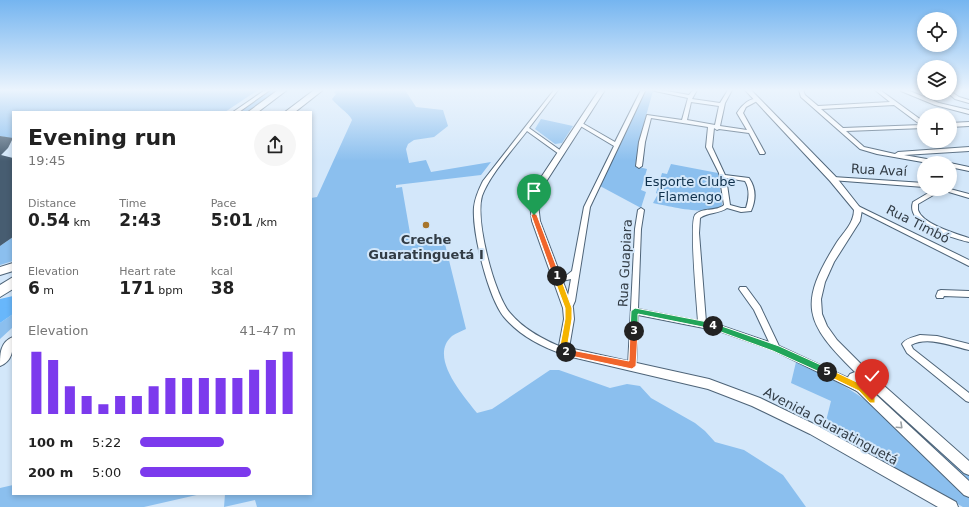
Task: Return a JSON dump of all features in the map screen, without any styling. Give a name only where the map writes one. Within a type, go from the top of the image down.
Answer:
[{"type":"highway","points":[[0,271],[12,267]]},
{"type":"highway","points":[[0,292],[12,283]]},
{"type":"highway","points":[[0,347],[12,340]]},
{"type":"highway","points":[[0,360],[12,344]]},
{"type":"street","name":"Avenida Guaratinguetá","points":[[537,114],[483,186],[477,204],[478,224],[495,293],[501,307],[517,326],[545,344],[563,351],[709,384],[756,402],[814,430],[951,507]]},
{"type":"street","points":[[563,351],[569,319],[568,308],[533,210],[535,193],[587,114]]},
{"type":"street","points":[[568,308],[571,301],[587,206],[632,114]]},
{"type":"street","points":[[684,122],[686,114]]},
{"type":"street","points":[[718,114],[709,148],[722,176],[726,206]]},
{"type":"street","points":[[741,114],[762,153]]},
{"type":"street","points":[[770,114],[833,179],[856,207],[858,217],[832,256],[816,291],[814,303],[816,315],[823,330],[849,359],[865,384],[969,490]]},
{"type":"street","points":[[822,114],[862,148],[917,159]]},
{"type":"street","points":[[639,166],[642,142],[648,117],[651,116],[714,128],[750,132]]},
{"type":"street","points":[[580,124],[616,145]]},
{"type":"street","points":[[957,125],[969,124]]},
{"type":"street","points":[[841,130],[917,125]]},
{"type":"street","points":[[526,128],[561,153]]},
{"type":"street","points":[[521,134],[537,136]]},
{"type":"street","points":[[894,155],[906,152],[969,149]]},
{"type":"street","points":[[957,166],[969,170]]},
{"type":"street","points":[[702,323],[696,232],[697,217],[700,213],[716,212],[726,206],[741,210],[749,210],[752,198],[750,184],[747,180],[743,178],[722,176]]},
{"type":"street","name":"Rua Avaí","points":[[833,179],[917,185]]},
{"type":"street","points":[[957,193],[969,196]]},
{"type":"street","points":[[927,196],[914,203],[915,212],[918,216],[938,230],[969,240]]},
{"type":"street","name":"Rua Timbó","points":[[856,207],[969,263]]},
{"type":"street","name":"Rua Guapiara","points":[[632,366],[638,229],[641,210]]},
{"type":"street","points":[[558,278],[569,277],[575,273]]},
{"type":"street","points":[[743,289],[757,308],[776,348]]},
{"type":"street","points":[[940,296],[941,293],[969,294]]},
{"type":"street","points":[[635,311],[702,323],[776,348],[836,376],[865,384],[969,469]]},
{"type":"street","points":[[969,347],[929,338],[909,342],[906,346],[910,351],[969,398]]},
{"type":"street","points":[[849,359],[854,368],[855,384],[865,384]]},
{"type":"street","points":[[836,376],[854,377]]},
{"type":"green space","points":[[0,114],[12,114],[12,139],[0,136]]},
{"type":"green space","points":[[348,114],[444,114],[448,126],[434,137],[414,140],[408,144],[406,149],[409,163],[426,160],[431,172],[491,162],[481,175],[396,185],[396,188],[402,187],[411,239],[443,236],[466,329],[452,336],[446,345],[444,354],[446,365],[457,387],[477,413],[492,409],[550,370],[559,370],[610,388],[627,384],[640,386],[651,398],[695,423],[715,442],[744,450],[783,475],[806,507],[257,507],[255,500],[224,507],[225,495],[312,495],[312,198],[317,197],[352,120]]},
{"type":"green space","points":[[635,114],[647,114],[639,141],[635,166],[647,169],[641,190],[646,192],[641,208],[600,186]]},
{"type":"green space","points":[[541,119],[573,126],[562,143],[555,144],[535,129]]},
{"type":"green space","name":"Esporte Clube Flamengo","points":[[671,164],[718,173],[722,205],[708,210],[689,210],[653,203],[658,194],[656,193],[662,173],[667,174]]},
{"type":"green space","points":[[12,238],[12,261],[0,265],[0,246]]},
{"type":"green space","points":[[12,315],[12,328],[0,339],[0,323]]},
{"type":"green space","points":[[796,362],[838,382],[876,408],[969,494],[969,507],[963,507],[824,429],[831,401],[791,383]]},
{"type":"green space","points":[[877,390],[969,473],[969,484],[870,393]]},
{"type":"green space","points":[[12,485],[12,495],[197,495],[144,507],[0,507],[0,488]]},
{"type":"shaded area","points":[[12,300],[12,315],[0,323],[0,308]]},
{"type":"building","points":[[0,136],[12,138],[8,148],[1,155],[12,158],[12,238],[0,246]]},
{"type":"waterway","points":[[0,304],[12,301]]},
{"type":"place","name":"Creche Guaratinguetá I","points":[[426,225]]},
{"type":"route","points":[[534,215],[567,302],[569,319],[563,351],[632,366],[635,311],[702,323],[776,348],[862,389],[872,400]]}]
